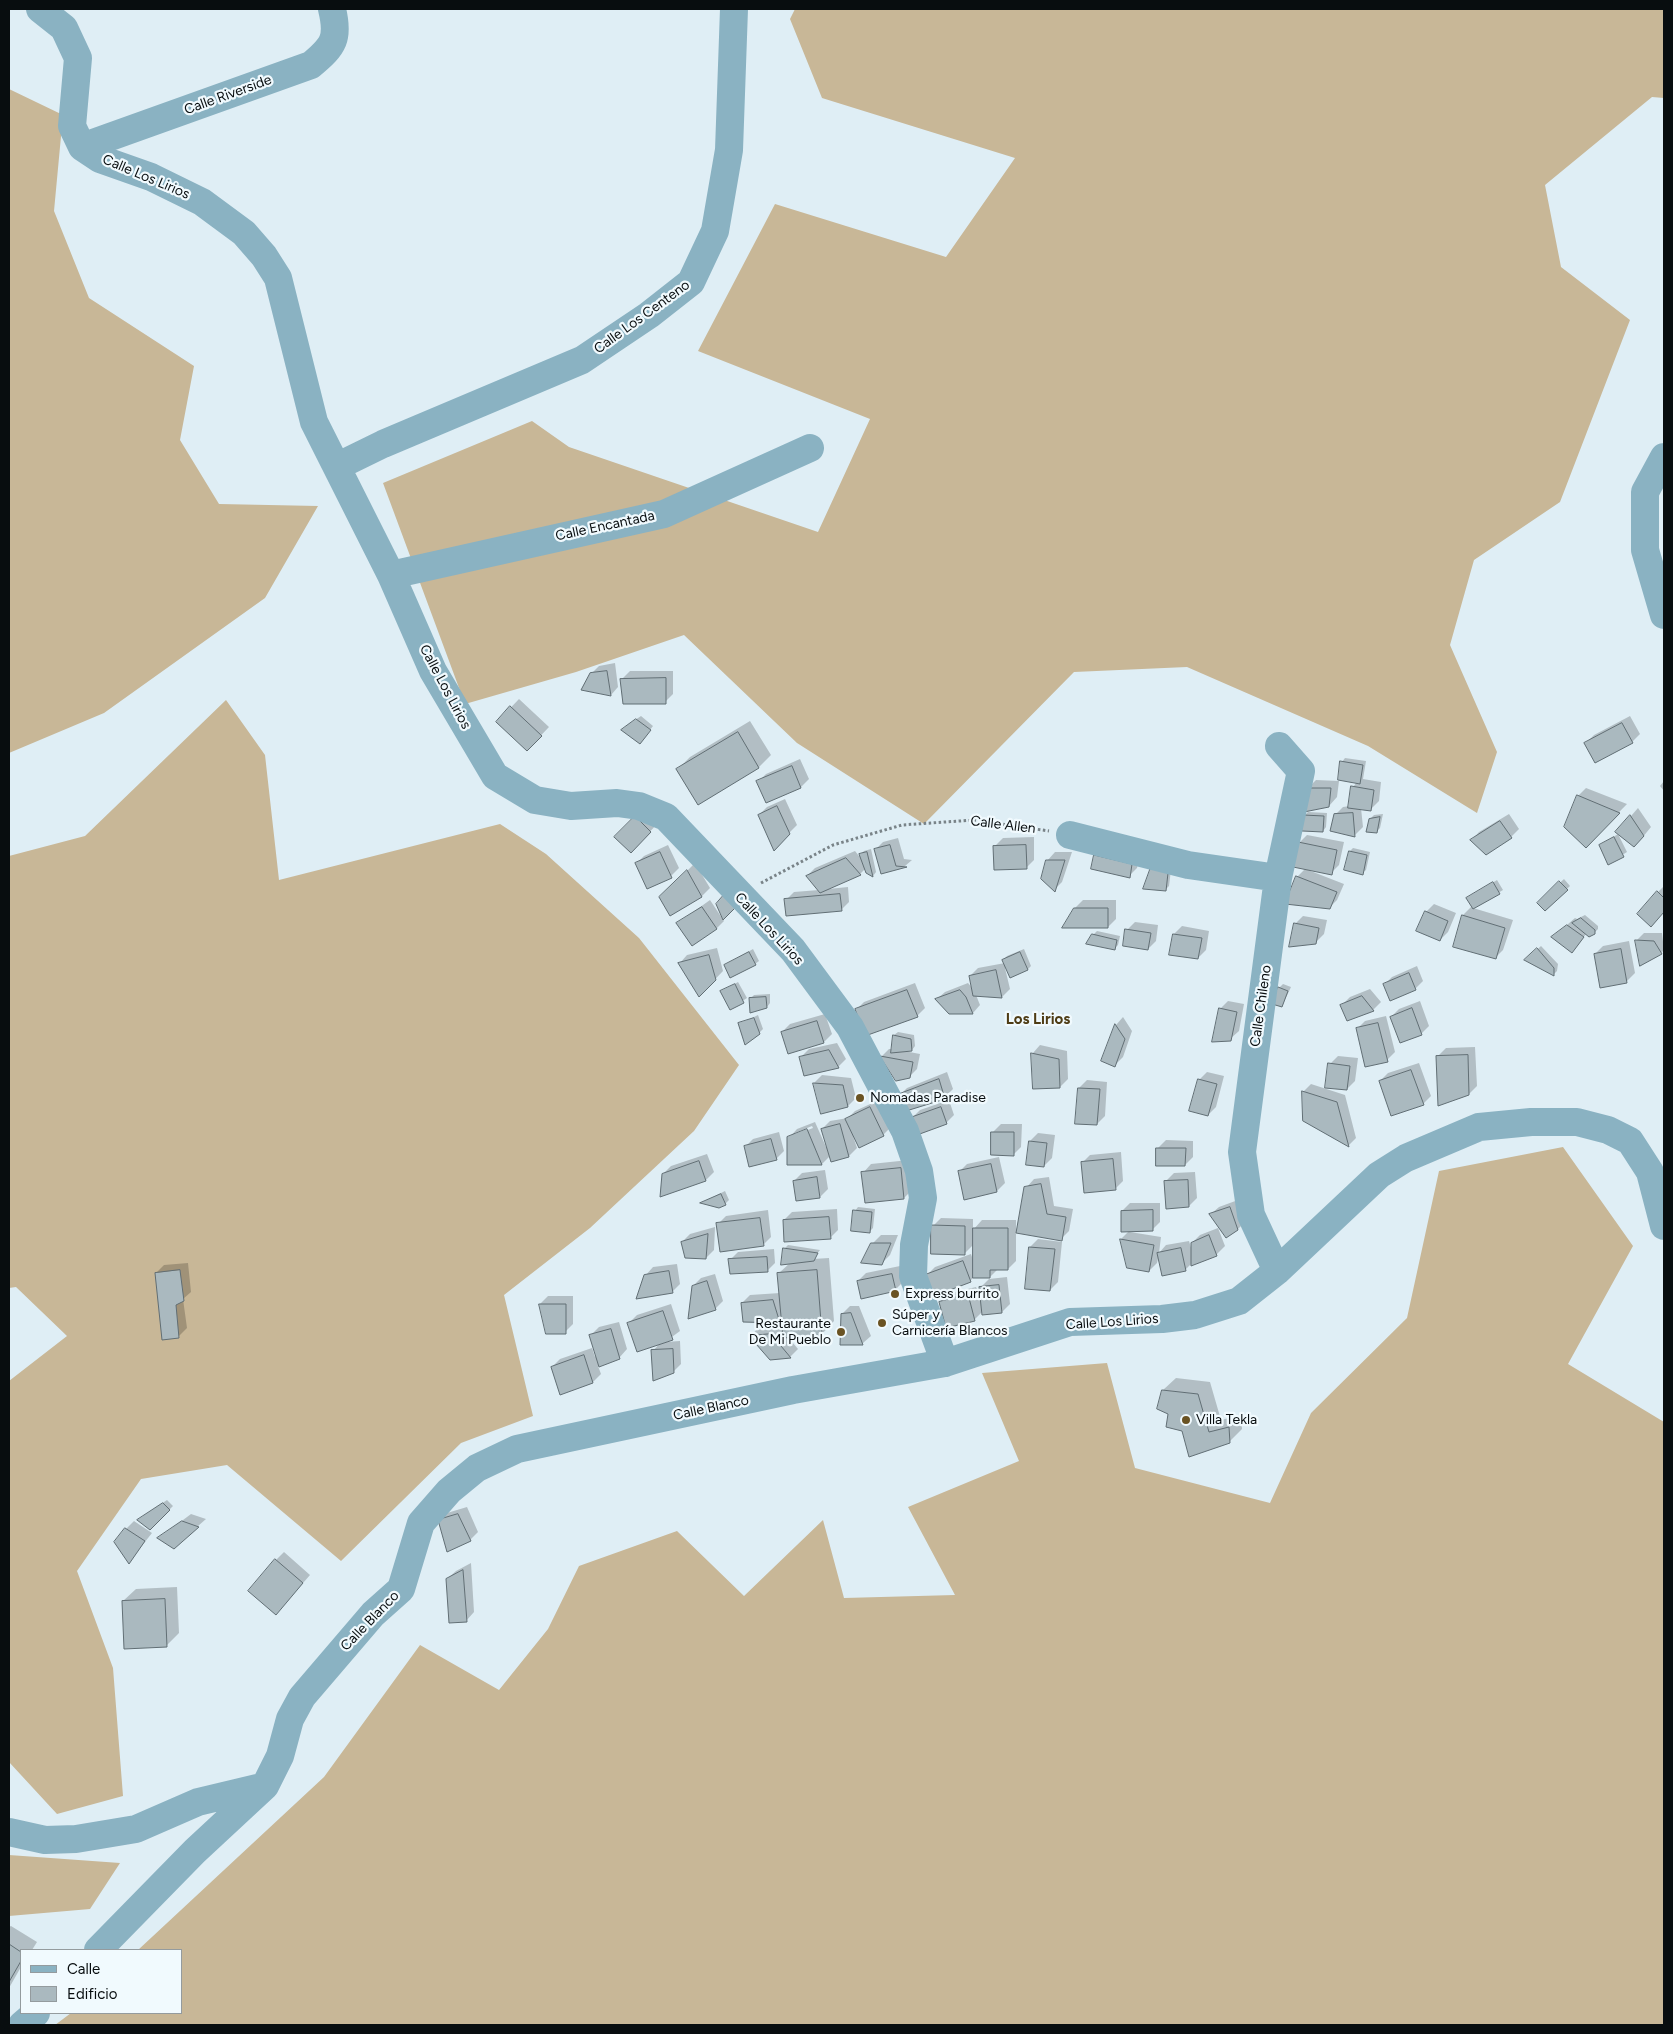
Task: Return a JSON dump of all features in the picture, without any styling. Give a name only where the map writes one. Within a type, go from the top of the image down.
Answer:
[{"type":"street","points":[[40,9],[64,28],[78,58],[72,126],[82,147]]},
{"type":"street","name":"Calle Riverside","points":[[82,147],[312,65],[328,51],[337,29],[332,9]]},
{"type":"street","name":"Calle Los Centeno","points":[[338,466],[383,444],[582,360],[692,282],[715,231],[729,150],[734,9]]},
{"type":"street","name":"Calle Los Lirios","points":[[82,147],[100,158],[150,177],[202,202],[244,233],[264,256],[278,278],[314,422],[338,466],[391,574],[433,671],[495,776],[535,800],[571,806],[617,803],[639,806],[666,817],[738,895],[793,950],[850,1027],[905,1131],[919,1171],[923,1198],[914,1245],[913,1276],[945,1363],[1070,1322],[1162,1319],[1195,1315],[1239,1301],[1277,1271],[1379,1175],[1406,1158],[1479,1127],[1531,1122],[1577,1122],[1608,1130],[1630,1141],[1650,1172],[1664,1226]]},
{"type":"street","name":"Calle Encantada","points":[[391,574],[664,514],[810,448]]},
{"type":"street","points":[[1664,457],[1645,492],[1645,550],[1664,615]]},
{"type":"street","name":"Calle Chileno","points":[[1277,1271],[1251,1215],[1242,1152],[1278,878],[1302,771],[1279,746]]},
{"type":"street","points":[[1070,834],[1188,865],[1278,878]]},
{"type":"street","name":"Calle Blanco","points":[[99,1949],[195,1851],[265,1786],[280,1756],[290,1719],[302,1697],[373,1614],[401,1589],[421,1523],[448,1491],[477,1468],[517,1449],[793,1390],[945,1363]]},
{"type":"street","points":[[9,1832],[45,1840],[76,1839],[136,1829],[198,1802],[265,1786]]},
{"type":"street","points":[[22,2025],[35,2014]]},
{"type":"path","name":"Calle Allen","points":[[738,895],[832,845],[902,825],[974,820],[1070,834]]},
{"type":"shaded area","points":[[795,9],[1664,9],[1664,98],[1652,97],[1545,185],[1561,267],[1630,320],[1560,502],[1474,560],[1450,645],[1497,752],[1477,813],[1368,746],[1187,667],[1074,672],[924,824],[797,743],[684,635],[576,672],[465,704],[383,483],[532,421],[569,447],[818,532],[870,419],[698,351],[775,204],[946,257],[1015,158],[822,98],[790,19]]},
{"type":"shaded area","points":[[9,89],[63,115],[54,211],[89,298],[194,366],[180,440],[219,504],[318,506],[265,598],[104,713],[9,753]]},
{"type":"shaded area","points":[[226,700],[265,755],[279,880],[500,824],[546,854],[639,938],[739,1065],[694,1131],[590,1228],[504,1295],[533,1416],[461,1443],[341,1561],[227,1465],[141,1479],[77,1571],[113,1668],[123,1796],[57,1814],[9,1762],[9,1381],[67,1336],[16,1287],[9,1288],[9,856],[85,836]]},
{"type":"shaded area","points":[[1563,1147],[1633,1246],[1568,1364],[1664,1422],[1664,2025],[55,2025],[70,2014],[182,2014],[182,1949],[139,1949],[324,1777],[420,1645],[499,1690],[548,1629],[579,1566],[677,1531],[744,1596],[823,1520],[844,1598],[955,1595],[908,1507],[1019,1461],[982,1373],[1107,1363],[1135,1468],[1270,1503],[1311,1413],[1407,1318],[1439,1171]]},
{"type":"shaded area","points":[[9,1855],[120,1863],[90,1909],[9,1916]]},
{"type":"building","points":[[607,671],[611,696],[581,690],[590,673]]},
{"type":"building","points":[[666,678],[666,704],[623,704],[620,679]]},
{"type":"building","points":[[510,706],[542,736],[527,751],[496,722]]},
{"type":"building","points":[[636,719],[651,730],[640,744],[621,730]]},
{"type":"building","points":[[1622,723],[1633,743],[1595,763],[1584,743]]},
{"type":"building","points":[[738,732],[759,768],[698,805],[676,769]]},
{"type":"building","points":[[1340,761],[1363,765],[1360,784],[1338,780]]},
{"type":"building","points":[[792,766],[801,788],[766,803],[756,781]]},
{"type":"building","points":[[1351,786],[1374,790],[1371,811],[1348,808]]},
{"type":"building","points":[[1306,788],[1331,788],[1329,807],[1304,812]]},
{"type":"building","points":[[1577,795],[1620,813],[1586,848],[1564,827]]},
{"type":"building","points":[[777,806],[790,834],[774,851],[758,815]]},
{"type":"building","points":[[1353,813],[1355,837],[1330,831],[1334,814]]},
{"type":"building","points":[[1303,815],[1324,816],[1323,832],[1302,831]]},
{"type":"building","points":[[1630,815],[1644,836],[1634,847],[1615,832]]},
{"type":"building","points":[[635,816],[651,832],[631,853],[614,837]]},
{"type":"building","points":[[1380,817],[1377,833],[1366,832],[1369,819]]},
{"type":"building","points":[[1500,821],[1512,838],[1486,855],[1470,840]]},
{"type":"building","points":[[1614,837],[1624,857],[1608,865],[1599,845]]},
{"type":"building","points":[[1298,842],[1337,850],[1332,875],[1293,867]]},
{"type":"building","points":[[890,845],[896,866],[907,867],[881,874],[874,849]]},
{"type":"building","points":[[1026,845],[1027,869],[994,870],[993,846]]},
{"type":"building","points":[[1349,851],[1367,855],[1363,875],[1344,870]]},
{"type":"building","points":[[660,852],[672,878],[647,889],[635,863]]},
{"type":"building","points":[[867,852],[873,877],[866,873],[859,854]]},
{"type":"building","points":[[1094,855],[1132,864],[1130,878],[1091,869]]},
{"type":"building","points":[[846,858],[861,875],[820,893],[806,876]]},
{"type":"building","points":[[1046,860],[1065,860],[1055,892],[1041,879]]},
{"type":"building","points":[[1151,867],[1168,873],[1166,891],[1143,889]]},
{"type":"building","points":[[687,870],[702,897],[670,916],[659,897]]},
{"type":"building","points":[[1296,876],[1337,892],[1330,909],[1285,904]]},
{"type":"building","points":[[1559,881],[1568,890],[1545,911],[1537,903]]},
{"type":"building","points":[[1493,882],[1500,894],[1473,909],[1466,898]]},
{"type":"building","points":[[1657,891],[1664,898],[1664,912],[1651,927],[1637,914]]},
{"type":"building","points":[[840,894],[842,911],[786,916],[784,899]]},
{"type":"building","points":[[723,896],[735,908],[723,920],[716,904]]},
{"type":"building","points":[[702,907],[717,929],[692,946],[676,923]]},
{"type":"building","points":[[1074,908],[1108,908],[1108,928],[1062,928]]},
{"type":"building","points":[[1425,911],[1448,921],[1440,941],[1416,931]]},
{"type":"building","points":[[1462,915],[1505,928],[1496,959],[1453,947]]},
{"type":"building","points":[[1581,918],[1595,930],[1595,934],[1589,937],[1572,923]]},
{"type":"building","points":[[1294,923],[1319,928],[1316,944],[1289,947]]},
{"type":"building","points":[[1567,925],[1584,937],[1572,953],[1551,937]]},
{"type":"building","points":[[1125,929],[1151,933],[1148,950],[1123,946]]},
{"type":"building","points":[[1092,934],[1117,940],[1115,950],[1086,944]]},
{"type":"building","points":[[1173,934],[1202,938],[1198,959],[1169,955]]},
{"type":"building","points":[[1635,940],[1654,941],[1662,954],[1640,966]]},
{"type":"building","points":[[1537,948],[1554,968],[1554,976],[1524,960]]},
{"type":"building","points":[[1621,949],[1627,983],[1600,988],[1594,954]]},
{"type":"building","points":[[749,952],[756,965],[730,978],[724,965]]},
{"type":"building","points":[[1020,952],[1028,970],[1010,978],[1002,960]]},
{"type":"building","points":[[709,955],[716,980],[699,997],[678,963]]},
{"type":"building","points":[[996,970],[1002,998],[973,996],[969,976]]},
{"type":"building","points":[[1409,973],[1416,990],[1390,1001],[1383,984]]},
{"type":"building","points":[[735,984],[744,1003],[730,1010],[720,991]]},
{"type":"building","points":[[1278,987],[1288,991],[1282,1007],[1272,1004]]},
{"type":"building","points":[[907,990],[918,1017],[865,1036],[855,1009]]},
{"type":"building","points":[[960,990],[966,997],[973,1014],[949,1014],[935,999]]},
{"type":"building","points":[[1362,996],[1374,1011],[1347,1021],[1340,1005]]},
{"type":"building","points":[[766,997],[767,1008],[750,1013],[749,998]]},
{"type":"building","points":[[1219,1008],[1237,1012],[1231,1041],[1212,1042]]},
{"type":"building","points":[[1412,1008],[1422,1035],[1400,1043],[1390,1017]]},
{"type":"building","points":[[754,1018],[760,1034],[745,1045],[738,1023]]},
{"type":"building","points":[[817,1021],[824,1043],[788,1054],[781,1032]]},
{"type":"building","points":[[1378,1023],[1388,1062],[1365,1067],[1356,1028]]},
{"type":"building","points":[[1115,1024],[1125,1039],[1115,1067],[1101,1061]]},
{"type":"building","points":[[893,1035],[911,1039],[912,1051],[891,1053]]},
{"type":"building","points":[[829,1050],[839,1068],[804,1076],[799,1057]]},
{"type":"building","points":[[1031,1053],[1059,1059],[1060,1088],[1033,1089]]},
{"type":"building","points":[[1468,1055],[1469,1095],[1438,1106],[1436,1056]]},
{"type":"building","points":[[880,1056],[913,1062],[910,1078],[896,1081]]},
{"type":"building","points":[[1328,1063],[1350,1066],[1347,1090],[1325,1088]]},
{"type":"building","points":[[1411,1070],[1424,1105],[1391,1116],[1379,1081]]},
{"type":"building","points":[[939,1079],[945,1099],[906,1111],[897,1095]]},
{"type":"building","points":[[1198,1079],[1217,1084],[1208,1116],[1189,1111]]},
{"type":"building","points":[[813,1083],[843,1085],[848,1107],[821,1114]]},
{"type":"building","points":[[1078,1088],[1100,1089],[1097,1125],[1075,1124]]},
{"type":"building","points":[[1302,1091],[1337,1102],[1349,1147],[1303,1121]]},
{"type":"building","points":[[870,1107],[884,1136],[859,1148],[845,1119]]},
{"type":"building","points":[[941,1107],[947,1124],[917,1135],[910,1118]]},
{"type":"building","points":[[840,1124],[849,1157],[831,1162],[821,1129]]},
{"type":"building","points":[[807,1129],[822,1165],[787,1165],[787,1137]]},
{"type":"building","points":[[991,1132],[1014,1132],[1014,1156],[991,1155]]},
{"type":"building","points":[[771,1139],[777,1160],[749,1167],[744,1146]]},
{"type":"building","points":[[1029,1141],[1047,1143],[1044,1167],[1026,1165]]},
{"type":"building","points":[[1156,1148],[1186,1148],[1185,1166],[1156,1166]]},
{"type":"building","points":[[1113,1159],[1116,1190],[1084,1193],[1081,1162]]},
{"type":"building","points":[[699,1161],[706,1181],[660,1197],[662,1174]]},
{"type":"building","points":[[991,1164],[997,1192],[964,1200],[958,1171]]},
{"type":"building","points":[[901,1168],[904,1199],[865,1203],[861,1172]]},
{"type":"building","points":[[817,1177],[820,1198],[796,1201],[793,1181]]},
{"type":"building","points":[[1188,1180],[1189,1207],[1166,1209],[1164,1181]]},
{"type":"building","points":[[1041,1184],[1047,1214],[1066,1217],[1062,1241],[1016,1233],[1024,1187]]},
{"type":"building","points":[[721,1194],[726,1205],[719,1208],[700,1203]]},
{"type":"building","points":[[1230,1207],[1238,1230],[1226,1238],[1209,1214]]},
{"type":"building","points":[[853,1210],[872,1212],[870,1233],[851,1231]]},
{"type":"building","points":[[1153,1210],[1153,1231],[1121,1232],[1121,1211]]},
{"type":"building","points":[[829,1217],[831,1239],[784,1242],[783,1220]]},
{"type":"building","points":[[760,1218],[764,1246],[720,1252],[716,1223]]},
{"type":"building","points":[[931,1225],[965,1226],[965,1255],[931,1254]]},
{"type":"building","points":[[973,1228],[1008,1228],[1008,1270],[990,1270],[990,1278],[973,1278]]},
{"type":"building","points":[[708,1234],[706,1259],[685,1258],[681,1242]]},
{"type":"building","points":[[1209,1235],[1217,1256],[1191,1266],[1191,1243]]},
{"type":"building","points":[[1120,1239],[1154,1245],[1149,1272],[1127,1268]]},
{"type":"building","points":[[871,1243],[891,1243],[882,1265],[861,1263]]},
{"type":"building","points":[[1029,1247],[1055,1249],[1050,1291],[1025,1289]]},
{"type":"building","points":[[783,1248],[818,1253],[814,1261],[781,1265]]},
{"type":"building","points":[[1181,1248],[1186,1271],[1162,1276],[1157,1253]]},
{"type":"building","points":[[767,1257],[768,1272],[730,1274],[728,1259]]},
{"type":"building","points":[[963,1261],[971,1282],[934,1296],[925,1275]]},
{"type":"building","points":[[180,1270],[184,1301],[176,1305],[179,1338],[162,1340],[155,1273]]},
{"type":"building","points":[[817,1270],[822,1335],[783,1338],[777,1273]]},
{"type":"building","points":[[669,1271],[673,1293],[636,1299],[644,1275]]},
{"type":"building","points":[[892,1274],[896,1291],[861,1299],[857,1281]]},
{"type":"building","points":[[707,1281],[716,1310],[688,1319],[692,1286]]},
{"type":"building","points":[[999,1285],[1002,1313],[982,1315],[979,1287]]},
{"type":"building","points":[[968,1294],[975,1321],[946,1328],[939,1302]]},
{"type":"building","points":[[773,1300],[780,1323],[743,1322],[741,1303]]},
{"type":"building","points":[[539,1304],[566,1304],[566,1334],[546,1334]]},
{"type":"building","points":[[663,1311],[673,1340],[637,1352],[627,1323]]},
{"type":"building","points":[[851,1313],[863,1345],[840,1345],[841,1314]]},
{"type":"building","points":[[611,1329],[620,1359],[599,1367],[589,1335]]},
{"type":"building","points":[[771,1334],[791,1358],[770,1360],[749,1336]]},
{"type":"building","points":[[673,1349],[674,1373],[653,1381],[651,1350]]},
{"type":"building","points":[[584,1355],[593,1383],[560,1395],[551,1367]]},
{"type":"building","name":"Villa Tekla","points":[[1162,1390],[1198,1394],[1209,1432],[1229,1427],[1230,1443],[1189,1457],[1182,1431],[1166,1427],[1168,1414],[1157,1409]]},
{"type":"building","points":[[163,1503],[170,1510],[150,1530],[137,1520]]},
{"type":"building","points":[[458,1514],[471,1541],[447,1552],[438,1520]]},
{"type":"building","points":[[182,1521],[199,1527],[174,1549],[157,1538]]},
{"type":"building","points":[[125,1528],[145,1541],[129,1564],[114,1542]]},
{"type":"building","points":[[275,1559],[303,1583],[276,1615],[248,1591]]},
{"type":"building","points":[[463,1570],[467,1622],[449,1623],[446,1579]]},
{"type":"building","points":[[165,1599],[167,1647],[124,1649],[122,1601]]},
{"type":"building","points":[[9,1944],[20,1951],[20,1963],[9,1982]]},
{"type":"place","name":"Nomadas Paradise","points":[[860,1098]]},
{"type":"place","name":"Express burrito","points":[[895,1294]]},
{"type":"place","name":"Súper y Carnicería Blancos","points":[[882,1323]]},
{"type":"place","name":"Restaurante De Mi Pueblo","points":[[841,1332]]},
{"type":"place","name":"Villa Tekla","points":[[1186,1420]]},
{"type":"district","name":"Los Lirios","points":[[1038,1020]]}]
